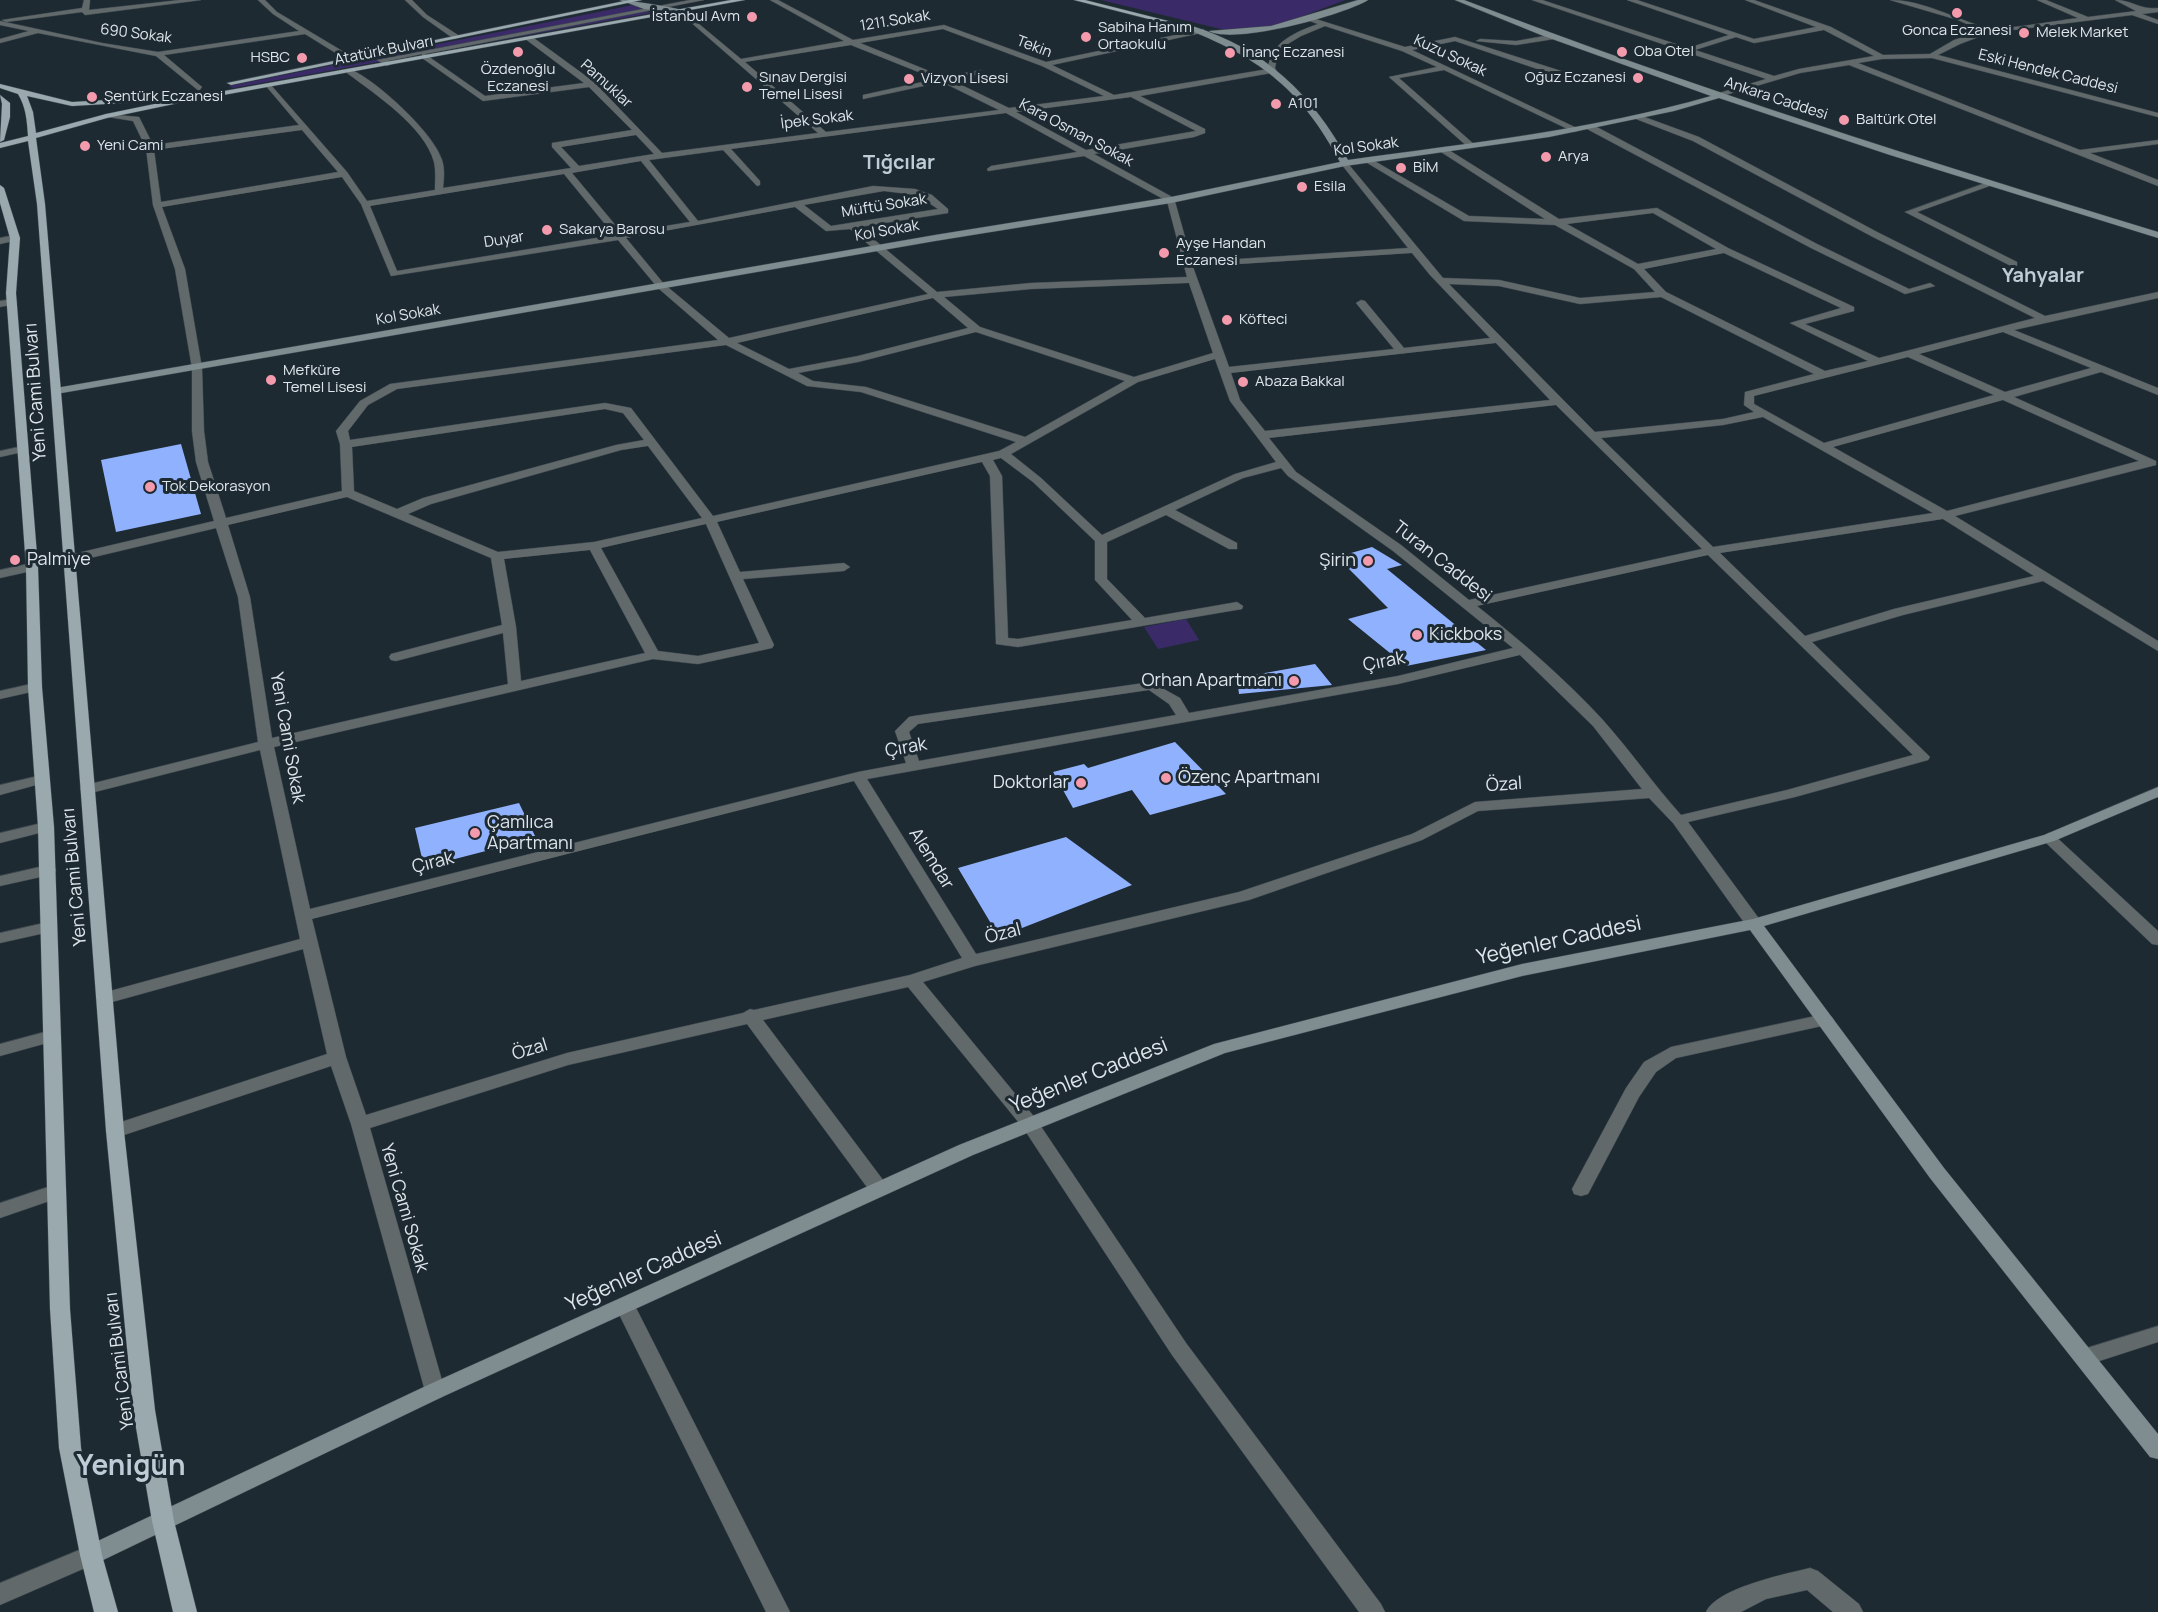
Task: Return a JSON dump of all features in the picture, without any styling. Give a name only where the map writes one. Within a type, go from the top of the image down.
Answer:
[{"type":"main road","name":"Atatürk Bulvarı","points":[[50,122],[144,100],[639,0]]},
{"type":"main road","name":"Atatürk Bulvarı","points":[[0,146],[32,132],[44,135],[59,128],[106,116],[350,71],[384,62],[742,0]]},
{"type":"main road","points":[[1077,0],[1192,28]]},
{"type":"main road","points":[[0,86],[72,104],[144,100]]},
{"type":"main road","name":"Yeni Cami Bulvarı","points":[[21,92],[27,100],[41,204],[115,1131],[144,1410],[163,1521],[185,1612]]},
{"type":"main road","points":[[0,97],[6,103],[0,137]]},
{"type":"main road","points":[[0,137],[12,132]]},
{"type":"main road","name":"Yeni Cami Bulvarı","points":[[0,188],[8,239],[6,303],[23,449],[32,567],[36,687],[48,870],[60,1309],[70,1448],[91,1555],[106,1612]]},
{"type":"street","points":[[84,10],[87,0]]},
{"type":"street","points":[[0,22],[84,10],[85,13],[198,0]]},
{"type":"street","points":[[261,0],[305,32],[350,58]]},
{"type":"street","points":[[408,0],[425,16],[457,37]]},
{"type":"street","points":[[372,54],[384,62],[701,0]]},
{"type":"street","name":"Kara Osman Sokak","points":[[773,0],[851,42],[944,80],[1006,110],[1171,200]]},
{"type":"street","points":[[1192,28],[1222,32],[1252,32],[1365,0]]},
{"type":"street","name":"Ankara Caddesi","points":[[1458,0],[1551,37],[1722,96],[1990,184],[2158,235]]},
{"type":"street","points":[[1535,0],[1774,79]]},
{"type":"street","points":[[1630,0],[1754,41],[1823,27]]},
{"type":"street","points":[[1748,0],[1823,27],[1882,57]]},
{"type":"street","points":[[1893,0],[1960,19],[1988,31]]},
{"type":"street","points":[[2040,0],[2088,19]]},
{"type":"street","points":[[2118,0],[2145,12]]},
{"type":"street","points":[[625,1],[653,9],[681,11],[823,133]]},
{"type":"street","points":[[1722,96],[1799,71],[1882,57],[1932,56],[1957,42],[1988,31],[2158,10]]},
{"type":"street","points":[[2132,13],[2158,22]]},
{"type":"street","name":"Kuzu Sokak","points":[[1306,18],[1405,50],[1577,130]]},
{"type":"street","name":"690 Sokak","points":[[0,22],[102,45],[159,54],[305,32]]},
{"type":"street","points":[[1272,69],[1277,51],[1287,39],[1325,24]]},
{"type":"street","name":"1211.Sokak","points":[[739,61],[944,27]]},
{"type":"street","name":"Tekin","points":[[944,27],[1045,64],[1112,98]]},
{"type":"street","points":[[1192,28],[1230,42],[1272,69],[1291,85],[1317,114],[1345,163],[1441,281],[1592,436],[1805,640],[1923,757],[1790,794],[1678,820]]},
{"type":"street","points":[[0,41],[39,31]]},
{"type":"street","points":[[1045,64],[1201,31]]},
{"type":"street","points":[[1686,51],[1736,35]]},
{"type":"street","points":[[1405,50],[1455,39],[1516,44],[1551,37]]},
{"type":"street","name":"Pamuklar","points":[[528,38],[591,84],[660,155]]},
{"type":"street","points":[[1455,39],[1558,74]]},
{"type":"street","points":[[159,54],[199,89]]},
{"type":"street","points":[[425,56],[483,99],[591,84]]},
{"type":"street","name":"Eski Hendek Caddesi","points":[[1932,56],[2158,115]]},
{"type":"street","points":[[1851,63],[2158,183]]},
{"type":"street","points":[[1444,68],[1393,77],[1472,146]]},
{"type":"street","name":"İpek Sokak","points":[[365,204],[723,146],[1112,98],[1272,69]]},
{"type":"street","points":[[350,71],[400,111],[431,144],[438,160],[439,193]]},
{"type":"street","points":[[866,97],[978,72]]},
{"type":"street","name":"Duyar","points":[[270,86],[344,174],[365,204],[394,274],[696,224],[873,189],[901,188],[931,196],[945,212]]},
{"type":"street","points":[[991,169],[1202,131],[1132,95]]},
{"type":"street","name":"Kol Sokak","points":[[56,391],[878,248],[1171,200],[1345,163],[1577,130],[1722,96]]},
{"type":"street","name":"Yeni Cami Sokak","points":[[106,116],[136,119],[150,148],[157,205],[180,269],[197,368],[198,431],[202,462],[223,523],[244,597],[266,744],[303,916],[337,1057],[360,1124],[435,1391]]},
{"type":"street","points":[[1639,117],[1716,149],[1876,235],[2044,320]]},
{"type":"street","points":[[150,148],[305,127]]},
{"type":"street","points":[[1590,127],[1814,246],[1908,292],[1930,286]]},
{"type":"street","points":[[578,170],[555,145],[637,132]]},
{"type":"street","points":[[2078,152],[2158,142]]},
{"type":"street","points":[[723,146],[757,183]]},
{"type":"street","points":[[1444,150],[1558,222],[1637,267],[1663,294],[1824,375]]},
{"type":"street","points":[[643,158],[696,224]]},
{"type":"street","points":[[1368,161],[1467,219],[1558,222],[1654,210],[1725,250],[1850,309],[1795,323],[1877,361]]},
{"type":"street","points":[[566,171],[661,286],[727,342],[812,384],[862,389],[1025,441]]},
{"type":"street","points":[[157,205],[344,174]]},
{"type":"street","points":[[1990,184],[1909,212],[2014,264]]},
{"type":"street","name":"Turan Caddesi","points":[[1171,200],[1188,265],[1235,401],[1292,474],[1397,548],[1467,604],[1523,650],[1598,723],[1653,794],[1678,820],[1754,924]]},
{"type":"street","name":"Müftü Sokak","points":[[798,205],[829,230],[945,212]]},
{"type":"street","points":[[852,226],[976,329],[1134,380]]},
{"type":"street","points":[[1188,265],[1414,250]]},
{"type":"street","points":[[1637,267],[1725,250]]},
{"type":"street","points":[[348,493],[346,444],[342,431],[364,403],[394,386],[727,342],[935,295],[1031,286],[1193,280]]},
{"type":"street","points":[[1441,281],[1499,283],[1580,302],[1663,294]]},
{"type":"street","points":[[2158,295],[2004,329],[1749,394],[1749,405],[1763,414],[1825,446],[1945,515],[2158,647]]},
{"type":"street","points":[[1361,303],[1401,351]]},
{"type":"street","points":[[788,372],[858,359],[976,329]]},
{"type":"street","points":[[2004,329],[2158,392]]},
{"type":"street","points":[[1224,371],[1498,340]]},
{"type":"street","points":[[1909,353],[2154,464]]},
{"type":"street","points":[[69,560],[348,493],[497,556],[594,546],[1003,454],[1134,380],[1218,355]]},
{"type":"street","points":[[1825,446],[2101,369]]},
{"type":"street","points":[[1262,435],[1558,402]]},
{"type":"street","points":[[87,789],[266,744],[653,655],[698,660],[767,645],[710,520],[627,410],[605,406],[346,444]]},
{"type":"street","points":[[1592,436],[1723,422],[1763,414]]},
{"type":"street","points":[[397,514],[427,501],[620,447],[651,442]]},
{"type":"street","points":[[0,454],[23,449]]},
{"type":"street","points":[[1003,454],[1037,480],[1101,540],[1101,580],[1142,622]]},
{"type":"street","points":[[986,458],[996,476],[1001,641],[1018,643],[1237,606]]},
{"type":"street","points":[[1101,540],[1239,476],[1284,463]]},
{"type":"street","points":[[1467,604],[1711,551],[1945,515],[2154,464]]},
{"type":"street","points":[[1166,510],[1233,546]]},
{"type":"street","points":[[594,546],[653,655]]},
{"type":"street","points":[[497,556],[509,627],[514,687]]},
{"type":"street","points":[[0,574],[32,567]]},
{"type":"street","points":[[735,576],[844,567]]},
{"type":"street","points":[[1805,640],[1899,612],[2044,577]]},
{"type":"street","points":[[396,657],[509,627]]},
{"type":"street","name":"Çırak","points":[[303,916],[858,776],[1398,680],[1523,650]]},
{"type":"street","points":[[915,766],[902,731],[914,720],[1152,686],[1175,701],[1185,718]]},
{"type":"street","points":[[0,695],[36,687]]},
{"type":"street","name":"Alemdar","points":[[858,776],[972,961]]},
{"type":"street","points":[[0,790],[42,780]]},
{"type":"street","name":"Yeğenler Caddesi","points":[[91,1555],[435,1391],[879,1189],[1030,1124],[1220,1048],[1522,970],[1754,924],[2049,838],[2158,792]]},
{"type":"street","name":"Özal","points":[[360,1124],[567,1059],[750,1015],[912,980],[972,961],[1243,896],[1417,837],[1475,807],[1653,794]]},
{"type":"street","points":[[0,838],[46,827]]},
{"type":"street","points":[[2049,838],[2158,940]]},
{"type":"street","points":[[0,882],[48,870]]},
{"type":"street","points":[[1754,924],[1937,1173],[2158,1450]]},
{"type":"street","points":[[0,938],[48,927]]},
{"type":"street","points":[[105,998],[309,942]]},
{"type":"street","points":[[912,980],[1030,1124],[1179,1349],[1373,1612]]},
{"type":"street","points":[[750,1015],[879,1189]]},
{"type":"street","points":[[1581,1189],[1632,1093],[1650,1067],[1671,1053],[1825,1020]]},
{"type":"street","points":[[0,1050],[52,1036]]},
{"type":"street","points":[[115,1131],[337,1057]]},
{"type":"street","points":[[0,1211],[57,1191]]},
{"type":"street","points":[[625,1306],[778,1612]]},
{"type":"street","points":[[2084,1357],[2158,1334]]},
{"type":"street","points":[[0,1594],[91,1555]]},
{"type":"street","points":[[1718,1612],[1763,1588],[1810,1579],[1851,1612]]},
{"type":"shaded area","points":[[1101,0],[1345,0],[1274,27],[1225,30]]},
{"type":"shaded area","points":[[633,5],[651,13],[233,88],[229,86]]},
{"type":"shaded area","points":[[1186,619],[1199,640],[1158,649],[1144,627]]},
{"type":"building","name":"Tok Dekorasyon","points":[[181,444],[201,514],[116,532],[101,460]]},
{"type":"building","name":"Kickboks","points":[[1372,547],[1402,565],[1387,569],[1486,650],[1406,666],[1348,619],[1388,608],[1337,557]]},
{"type":"building","name":"Orhan Apartmanı","points":[[1315,664],[1332,685],[1239,694],[1237,678]]},
{"type":"building","name":"Özenç Apartmanı","points":[[1175,742],[1226,794],[1150,815],[1132,790],[1073,808],[1053,772],[1084,764],[1088,768]]},
{"type":"building","name":"Çamlıca Apartmanı","points":[[519,803],[536,838],[424,867],[415,828]]},
{"type":"building","points":[[1066,837],[1132,885],[999,937],[958,868]]},
{"type":"place","name":"Gonca Eczanesi","points":[[1957,13]]},
{"type":"place","name":"İstanbul Avm","points":[[752,17]]},
{"type":"place","name":"Melek Market","points":[[2024,33]]},
{"type":"place","name":"Sabiha Hanım Ortaokulu","points":[[1086,37]]},
{"type":"place","name":"Özdenoğlu Eczanesi","points":[[518,52]]},
{"type":"place","name":"Oba Otel","points":[[1622,52]]},
{"type":"place","name":"İnanç Eczanesi","points":[[1230,53]]},
{"type":"place","name":"HSBC","points":[[302,58]]},
{"type":"place","name":"Oğuz Eczanesi","points":[[1638,78]]},
{"type":"place","name":"Vizyon Lisesi","points":[[909,79]]},
{"type":"place","name":"Sınav Dergisi Temel Lisesi","points":[[747,87]]},
{"type":"place","name":"Şentürk Eczanesi","points":[[92,97]]},
{"type":"place","name":"A101","points":[[1276,104]]},
{"type":"place","name":"Baltürk Otel","points":[[1844,120]]},
{"type":"place","name":"Yeni Cami","points":[[85,146]]},
{"type":"place","name":"Arya","points":[[1546,157]]},
{"type":"place","name":"BİM","points":[[1401,168]]},
{"type":"place","name":"Esila","points":[[1302,187]]},
{"type":"place","name":"Sakarya Barosu","points":[[547,230]]},
{"type":"place","name":"Ayşe Handan Eczanesi","points":[[1164,253]]},
{"type":"place","name":"Köfteci","points":[[1227,320]]},
{"type":"place","name":"Mefküre Temel Lisesi","points":[[271,380]]},
{"type":"place","name":"Abaza Bakkal","points":[[1243,382]]},
{"type":"place","name":"Tok Dekorasyon","points":[[150,487]]},
{"type":"place","name":"Palmiye","points":[[15,560]]},
{"type":"place","name":"Şirin","points":[[1368,561]]},
{"type":"place","name":"Kickboks","points":[[1417,635]]},
{"type":"place","name":"Orhan Apartmanı","points":[[1294,681]]},
{"type":"place","name":"Özenç Apartmanı","points":[[1166,778]]},
{"type":"place","name":"Doktorlar","points":[[1081,783]]},
{"type":"place","name":"Çamlıca Apartmanı","points":[[475,833]]},
{"type":"district","name":"Tığcılar","points":[[899,163]]},
{"type":"district","name":"Yahyalar","points":[[2043,276]]},
{"type":"district","name":"Yenigün","points":[[131,1467]]}]
